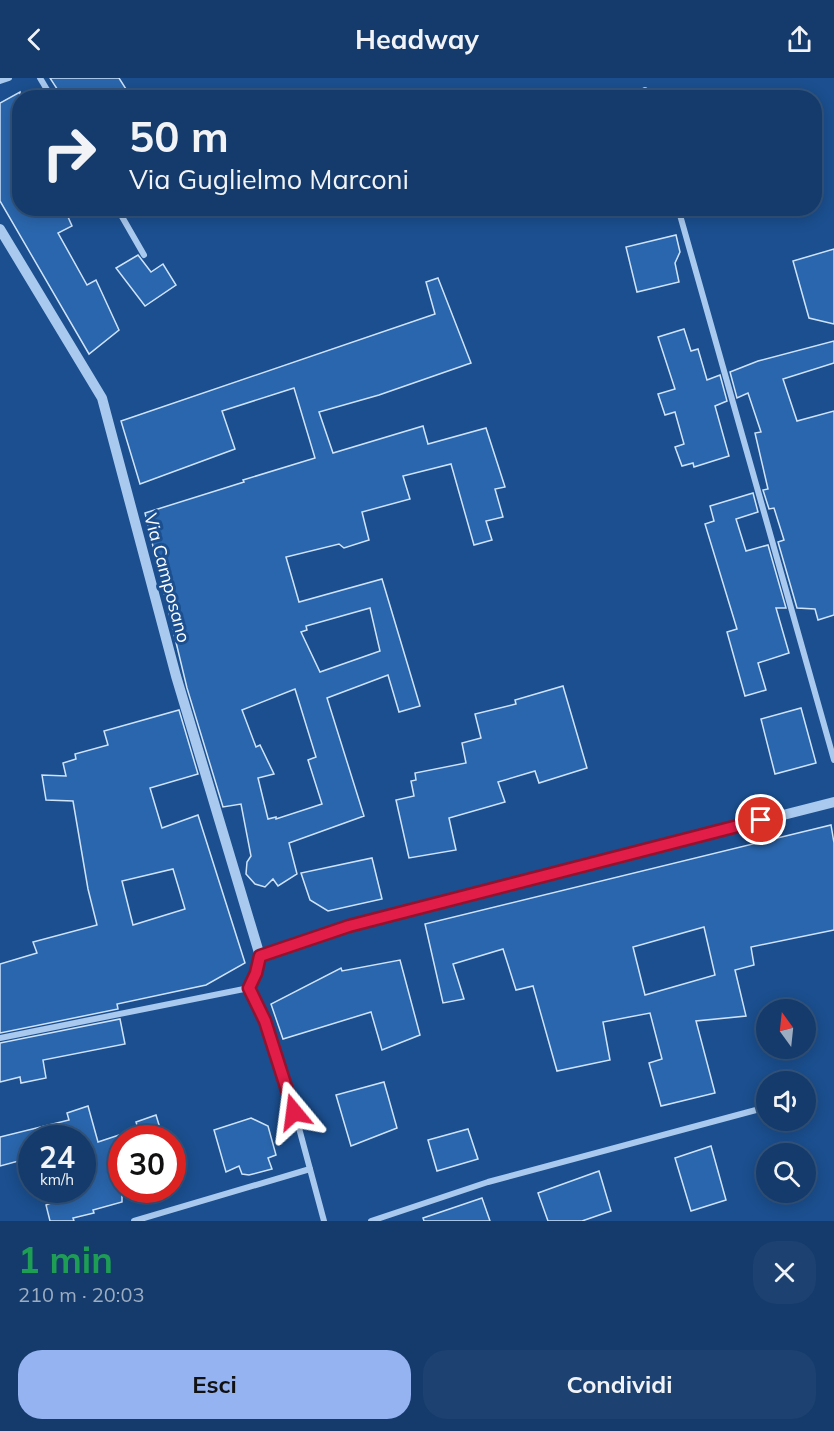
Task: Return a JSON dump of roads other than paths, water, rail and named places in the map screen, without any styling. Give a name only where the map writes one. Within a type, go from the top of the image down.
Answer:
[{"type":"street","points":[[0,81],[9,78]]},
{"type":"street","points":[[122,216],[144,255]]},
{"type":"street","points":[[680,216],[834,759]]},
{"type":"street","name":"Via Camposano","points":[[0,229],[102,399],[177,676],[260,956]]},
{"type":"street","points":[[249,988],[260,956],[349,926],[834,802]]},
{"type":"street","points":[[0,1038],[249,988]]},
{"type":"street","points":[[249,988],[265,1021],[289,1091],[324,1221]]},
{"type":"street","points":[[371,1221],[488,1182],[756,1110]]},
{"type":"street","points":[[134,1221],[310,1170]]}]
